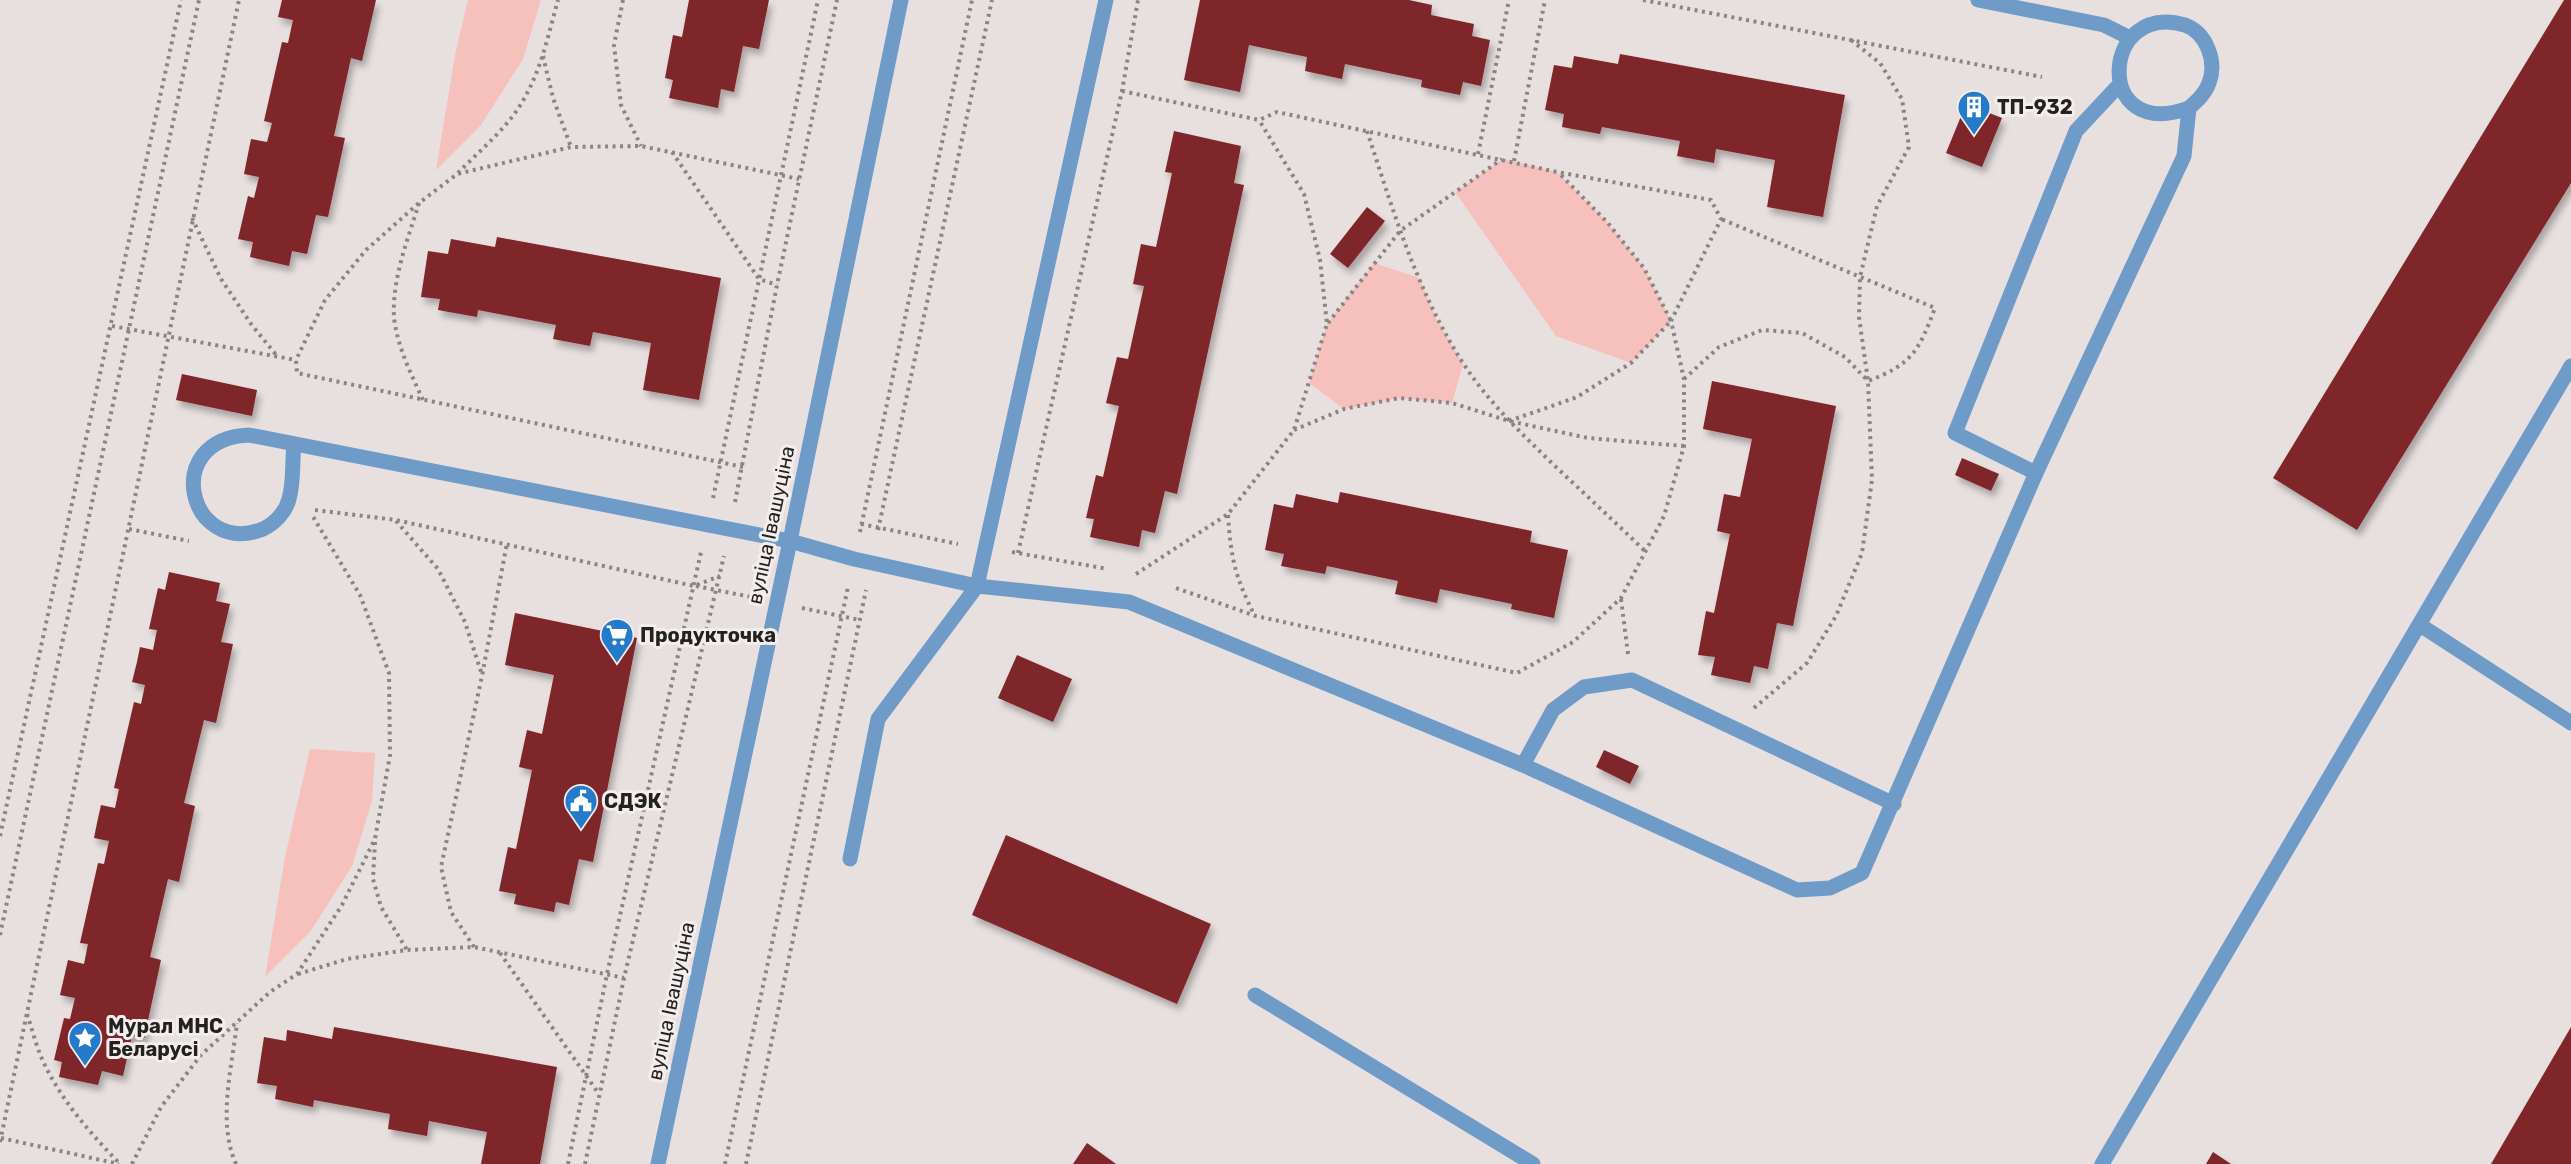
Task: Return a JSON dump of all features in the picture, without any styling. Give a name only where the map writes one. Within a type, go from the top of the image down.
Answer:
[{"type":"street","name":"вуліца Івашуціна","points":[[658,1164],[790,541],[901,0]]},
{"type":"street","points":[[850,859],[878,719],[977,586],[1106,0]]},
{"type":"street","points":[[1978,0],[2104,25],[2128,37]]},
{"type":"street","points":[[2156,20],[2172,20],[2188,26],[2200,36],[2209,50],[2212,67],[2209,83],[2201,97],[2189,108],[2173,113],[2157,114],[2142,108],[2128,98],[2120,84],[2117,67],[2120,51],[2128,37],[2140,26],[2156,20]]},
{"type":"street","points":[[2036,474],[1955,433],[2076,131],[2120,84]]},
{"type":"street","points":[[294,444],[289,500],[282,515],[269,527],[252,533],[235,534],[219,528],[205,518],[196,503],[193,486],[194,469],[203,454],[216,442],[231,436],[249,435],[706,526],[729,531],[790,541],[855,559],[977,586],[1129,602],[1523,765],[1797,890],[1830,888],[1863,873],[2036,474],[2184,156],[2189,108]]},
{"type":"street","points":[[2102,1164],[2571,366]]},
{"type":"street","points":[[2420,625],[2571,723]]},
{"type":"street","points":[[1523,765],[1553,710],[1584,687],[1632,680],[1894,804]]},
{"type":"street","points":[[1255,995],[1533,1164]]},
{"type":"path","points":[[0,836],[181,0]]},
{"type":"path","points":[[0,935],[199,0]]},
{"type":"path","points":[[27,1014],[42,1059],[57,1087],[92,1135],[120,1164],[0,1140],[239,0]]},
{"type":"path","points":[[558,0],[543,54],[525,98],[497,133],[457,174],[419,202],[366,250],[325,300],[296,360],[297,373],[743,467]]},
{"type":"path","points":[[623,0],[614,45],[621,105],[640,146]]},
{"type":"path","points":[[568,1164],[607,974],[721,463],[818,0]]},
{"type":"path","points":[[585,1164],[624,978],[720,576],[777,285],[837,0]]},
{"type":"path","points":[[1018,553],[1122,92],[1138,0]]},
{"type":"path","points":[[1478,154],[1509,0]]},
{"type":"path","points":[[1514,161],[1545,0]]},
{"type":"path","points":[[1643,0],[2042,77]]},
{"type":"path","points":[[1731,728],[1807,663],[1836,616],[1862,553],[1872,480],[1868,381],[1859,317],[1860,277],[1878,206],[1910,147],[1902,99],[1880,63],[1851,40]]},
{"type":"path","points":[[543,54],[553,98],[571,147]]},
{"type":"path","points":[[1122,92],[1259,120],[1277,112],[1557,172],[1711,200],[1721,219],[1935,308],[1920,346],[1893,372],[1868,381]]},
{"type":"path","points":[[1259,120],[1304,194],[1320,260],[1327,324]]},
{"type":"path","points":[[1368,131],[1400,231],[1437,320],[1463,364],[1509,421],[1647,553]]},
{"type":"path","points":[[457,174],[571,147],[640,146],[799,179]]},
{"type":"path","points":[[672,152],[759,279],[777,285]]},
{"type":"path","points":[[1136,574],[1228,514],[1294,430],[1327,324],[1400,231],[1503,159]]},
{"type":"path","points":[[1169,586],[1256,616],[1517,673],[1573,642],[1621,598],[1647,553],[1664,516],[1684,446],[1684,379],[1671,321],[1644,268],[1606,222],[1557,172]]},
{"type":"path","points":[[419,202],[398,274],[394,317],[404,360],[423,400]]},
{"type":"path","points":[[192,218],[220,279],[251,324],[278,356]]},
{"type":"path","points":[[1509,421],[1577,397],[1631,363],[1671,321],[1721,219]]},
{"type":"path","points":[[112,326],[129,331],[296,360]]},
{"type":"path","points":[[1684,379],[1719,347],[1762,330],[1802,333],[1845,357],[1868,381]]},
{"type":"path","points":[[1294,430],[1344,409],[1399,398],[1452,403],[1509,421],[1588,438],[1684,446]]},
{"type":"path","points":[[407,950],[381,907],[373,879],[375,838],[390,755],[389,673],[360,595],[308,509],[396,520],[694,585],[720,576]]},
{"type":"path","points":[[1228,514],[1230,551],[1238,583],[1256,616]]},
{"type":"path","points":[[396,520],[438,569],[465,622],[482,676]]},
{"type":"path","points":[[861,524],[985,550],[1018,553],[1113,570]]},
{"type":"path","points":[[129,529],[200,543]]},
{"type":"path","points":[[474,947],[451,912],[441,867],[482,676],[507,543]]},
{"type":"path","points":[[1125,572],[1147,578]]},
{"type":"path","points":[[1621,598],[1632,680]]},
{"type":"path","points":[[297,974],[342,905],[375,838]]},
{"type":"path","points":[[132,1164],[161,1107],[201,1055],[270,992],[297,974],[347,959],[407,950],[474,947],[624,978]]},
{"type":"path","points":[[499,953],[599,1094]]},
{"type":"path","points":[[236,1164],[231,1153],[227,1111],[237,1023]]},
{"type":"shaded area","points":[[468,0],[541,0],[523,59],[481,125],[436,170],[456,50]]},
{"type":"shaded area","points":[[1503,159],[1557,172],[1607,222],[1644,268],[1671,321],[1631,363],[1556,336],[1455,192]]},
{"type":"shaded area","points":[[1374,263],[1419,278],[1437,320],[1463,364],[1452,403],[1399,398],[1344,409],[1309,383],[1327,324]]},
{"type":"shaded area","points":[[310,749],[375,753],[372,801],[352,866],[310,932],[265,977],[285,857]]},
{"type":"building","points":[[282,0],[376,0],[362,61],[351,58],[334,136],[345,138],[328,217],[316,215],[307,254],[292,251],[289,266],[250,257],[253,242],[238,239],[248,196],[254,198],[259,177],[244,174],[251,139],[267,142],[272,123],[264,121],[282,42],[288,43],[293,20],[278,17]]},
{"type":"building","points":[[689,0],[769,0],[759,49],[743,46],[734,92],[721,89],[718,108],[669,98],[673,80],[665,78],[673,35],[682,37]]},
{"type":"building","points":[[1200,0],[1409,0],[1432,5],[1431,15],[1474,24],[1472,36],[1490,40],[1481,86],[1463,82],[1460,95],[1421,87],[1422,80],[1345,64],[1342,79],[1305,71],[1307,57],[1249,45],[1240,92],[1184,80]]},
{"type":"building","points":[[2564,0],[2571,0],[2571,183],[2357,530],[2273,478]]},
{"type":"building","points":[[1620,54],[1845,95],[1823,217],[1767,207],[1775,160],[1716,149],[1714,163],[1677,156],[1680,141],[1602,127],[1600,134],[1562,127],[1564,114],[1545,110],[1554,65],[1572,68],[1574,56],[1618,64]]},
{"type":"building","name":"ТП-932","points":[[1966,104],[2002,118],[1982,167],[1946,153]]},
{"type":"building","points":[[1174,131],[1241,146],[1234,183],[1244,185],[1177,494],[1165,491],[1155,533],[1142,530],[1139,547],[1090,537],[1094,519],[1086,518],[1096,475],[1103,477],[1119,406],[1106,403],[1117,357],[1128,359],[1144,286],[1133,284],[1141,244],[1156,247],[1172,173],[1165,172]]},
{"type":"building","points":[[1367,207],[1385,221],[1348,268],[1330,254]]},
{"type":"building","points":[[497,237],[721,278],[699,400],[643,390],[651,343],[593,332],[590,346],[553,339],[556,325],[478,310],[477,317],[438,310],[440,299],[421,297],[428,251],[448,254],[451,239],[495,247]]},
{"type":"building","points":[[182,374],[257,390],[252,416],[176,400]]},
{"type":"building","points":[[1712,381],[1836,406],[1793,626],[1777,623],[1768,669],[1754,666],[1750,683],[1711,675],[1715,657],[1698,655],[1706,611],[1714,613],[1730,534],[1717,531],[1724,494],[1740,497],[1752,439],[1703,429]]},
{"type":"building","points":[[1962,458],[1999,474],[1991,491],[1955,475]]},
{"type":"building","points":[[1340,492],[1532,531],[1530,542],[1568,550],[1554,618],[1511,609],[1512,604],[1440,589],[1437,603],[1395,594],[1398,581],[1327,566],[1325,574],[1281,566],[1284,554],[1265,550],[1274,504],[1293,508],[1296,494],[1338,503]]},
{"type":"building","points":[[169,572],[220,583],[216,601],[230,604],[221,642],[233,644],[216,723],[204,720],[184,803],[195,806],[179,882],[168,879],[150,957],[161,960],[144,1039],[132,1036],[123,1076],[102,1071],[98,1085],[59,1077],[62,1062],[54,1060],[64,1018],[70,1019],[75,998],[60,995],[68,960],[84,964],[88,944],[80,943],[98,863],[104,864],[109,841],[94,838],[97,823],[101,805],[115,808],[119,789],[114,788],[134,702],[141,704],[145,685],[132,682],[140,647],[153,650],[157,630],[149,629],[158,588],[165,590]]},
{"type":"building","points":[[515,613],[637,638],[593,862],[579,859],[569,905],[556,902],[554,912],[514,904],[516,894],[499,891],[508,847],[516,849],[532,770],[519,767],[527,730],[542,734],[554,675],[505,665]]},
{"type":"building","points":[[1017,655],[1072,679],[1053,722],[998,698]]},
{"type":"building","points":[[1604,750],[1639,766],[1630,784],[1596,767]]},
{"type":"building","points":[[1006,835],[1211,924],[1177,1004],[972,915]]},
{"type":"building","points":[[334,1027],[557,1067],[540,1164],[481,1164],[487,1132],[429,1121],[427,1136],[388,1129],[390,1114],[314,1100],[313,1107],[275,1099],[277,1086],[257,1083],[264,1037],[286,1041],[287,1030],[332,1039]]},
{"type":"building","points":[[2571,1027],[2571,1164],[2491,1164]]},
{"type":"building","points":[[1087,1143],[1116,1164],[1073,1164]]},
{"type":"building","points":[[2213,1152],[2231,1164],[2206,1164]]},
{"type":"place","name":"ТП-932","points":[[1974,136]]},
{"type":"place","name":"Продукточка","points":[[617,664]]},
{"type":"place","name":"СДЭК","points":[[581,830]]},
{"type":"place","name":"Мурал МНС Беларусі","points":[[85,1067]]}]
